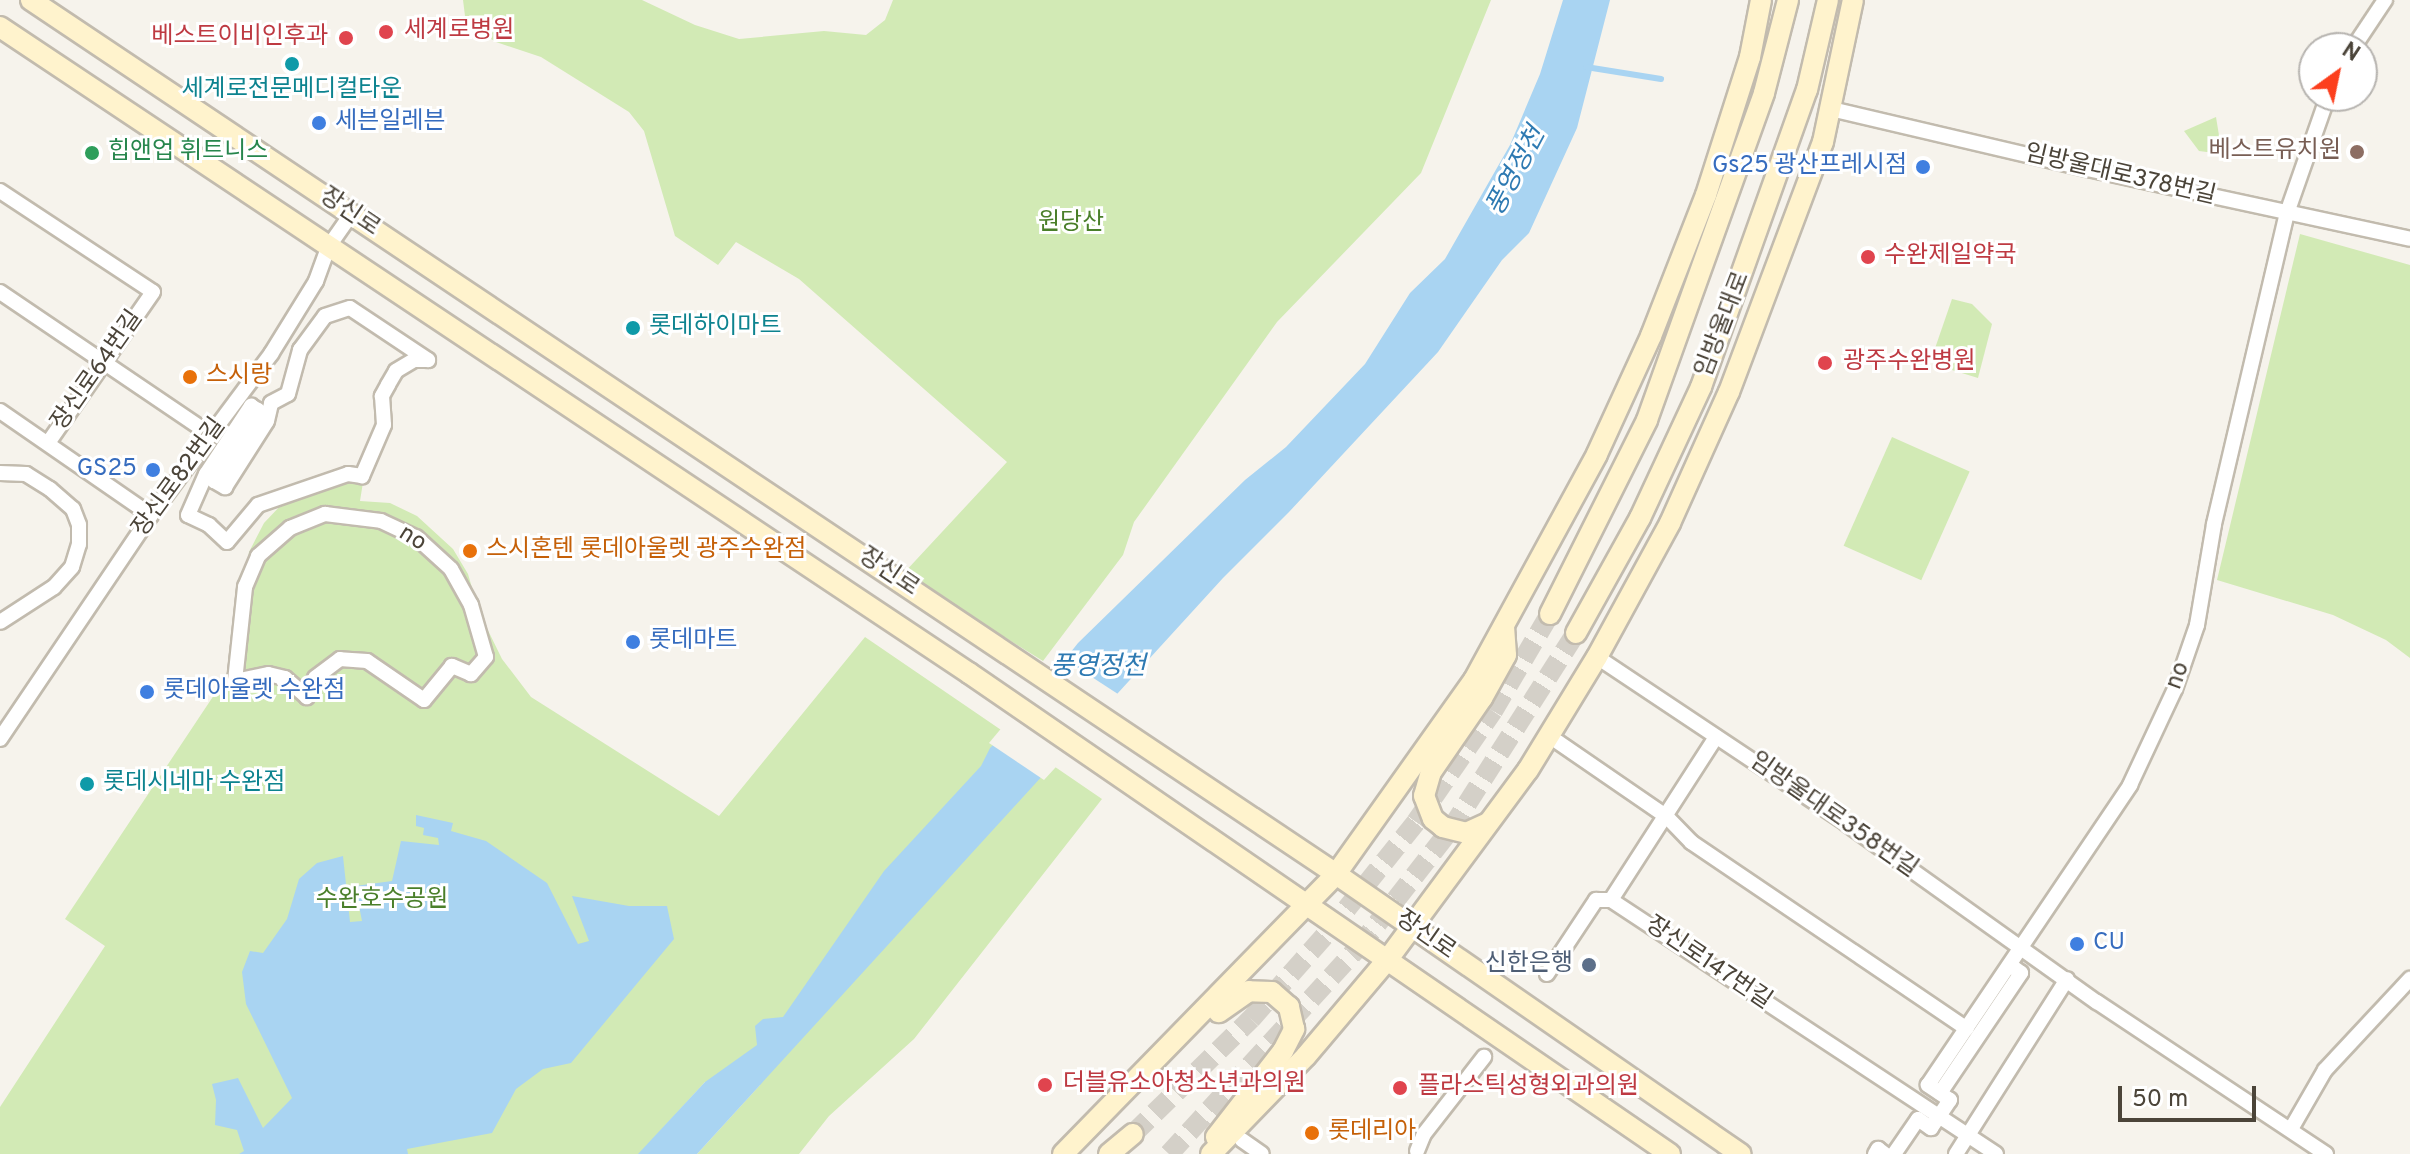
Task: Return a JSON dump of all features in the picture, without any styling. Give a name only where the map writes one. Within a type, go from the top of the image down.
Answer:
[{"type":"main road","name":"장신로","points":[[31,0],[1336,874],[1740,1154]]},
{"type":"main road","points":[[1063,1154],[1336,874],[1474,680],[1597,454],[1651,336],[1706,195],[1750,57],[1761,0]]},
{"type":"main road","name":"임방울대로","points":[[1550,614],[1647,420],[1764,93],[1788,0]]},
{"type":"main road","name":"임방울대로","points":[[1576,633],[1640,518],[1701,387],[1807,90],[1828,0]]},
{"type":"main road","points":[[1208,1154],[1306,1056],[1388,959],[1497,812],[1597,657],[1670,523],[1729,392],[1823,142],[1853,0]]},
{"type":"main road","name":"장신로","points":[[0,27],[1135,785],[1670,1154]]},
{"type":"main road","points":[[1497,812],[1479,830],[1454,832],[1433,819],[1424,796],[1431,772],[1482,698],[1506,655],[1504,626]]},
{"type":"main road","points":[[1151,1067],[1249,991],[1272,992],[1289,1007],[1293,1018],[1290,1041],[1241,1100],[1208,1154]]},
{"type":"main road","points":[[1109,1154],[1133,1134]]},
{"type":"street","points":[[2364,32],[2385,0]]},
{"type":"street","name":"임방울대로378번길","points":[[1831,109],[2410,239]]},
{"type":"street","name":"no","points":[[1938,1117],[1950,1100],[1928,1085],[2130,785],[2175,689],[2197,625],[2214,524],[2287,213],[2322,112]]},
{"type":"street","name":"장신로64번길","points":[[0,191],[153,292],[48,443]]},
{"type":"street","name":"장신로82번길","points":[[0,739],[151,515],[271,354],[316,281],[329,246],[351,214]]},
{"type":"street","points":[[0,292],[198,426]]},
{"type":"street","points":[[350,308],[428,360],[414,360],[396,371],[392,378],[382,396],[384,425],[362,476],[348,474],[258,505],[227,542],[209,525],[188,515],[206,474],[251,406],[258,410],[214,481],[225,487],[267,421],[271,403],[288,394],[300,350],[325,316],[350,308]]},
{"type":"street","points":[[0,411],[151,515]]},
{"type":"street","points":[[0,473],[26,474],[73,509],[79,525],[79,544],[72,567],[54,587],[0,622]]},
{"type":"street","name":"no","points":[[325,514],[381,521],[416,537],[451,569],[471,605],[486,657],[471,674],[452,666],[424,700],[367,661],[340,659],[315,678],[307,697],[285,678],[268,674],[235,681],[245,587],[258,556],[290,528],[325,514]]},
{"type":"street","name":"임방울대로358번길","points":[[1597,657],[2326,1154]]},
{"type":"street","points":[[1547,974],[1596,900],[1611,900],[1716,737]]},
{"type":"street","points":[[1558,742],[1667,817],[1691,842],[1967,1029]]},
{"type":"street","name":"장신로147번길","points":[[1611,900],[1996,1154]]},
{"type":"street","points":[[1940,1093],[2021,973],[2010,965]]},
{"type":"street","points":[[1956,1154],[2067,979]]},
{"type":"street","points":[[2291,1129],[2325,1070],[2410,979]]},
{"type":"street","points":[[1417,1153],[1424,1134],[1484,1057]]},
{"type":"street","points":[[1894,1154],[1918,1119],[1931,1128],[1938,1117]]},
{"type":"street","points":[[1242,1140],[1262,1154]]},
{"type":"street","points":[[1875,1154],[1878,1149],[1885,1154]]},
{"type":"green space","name":"원당산","points":[[463,0],[642,0],[695,25],[739,39],[824,31],[866,35],[885,20],[893,0],[1491,0],[1421,173],[1277,322],[1134,522],[1123,555],[1043,661],[903,574],[1007,462],[799,279],[736,242],[718,265],[675,236],[644,131],[629,112],[541,57],[496,42],[466,24]]},
{"type":"green space","points":[[2216,117],[2222,154],[2199,151],[2184,131]]},
{"type":"green space","points":[[2300,234],[2410,265],[2410,658],[2386,640],[2333,615],[2217,580]]},
{"type":"green space","points":[[1952,299],[1972,304],[1992,324],[1978,378],[1952,370],[1932,357]]},
{"type":"green space","points":[[1892,437],[1970,472],[1921,580],[1844,546]]},
{"type":"green space","name":"수완호수공원","points":[[348,475],[364,476],[360,501],[390,503],[417,516],[453,549],[468,574],[479,612],[502,659],[531,697],[719,816],[865,637],[1102,799],[914,1039],[829,1116],[799,1154],[697,1154],[760,1085],[705,1082],[639,1154],[0,1154],[0,1107],[105,946],[65,919],[238,659],[242,589],[249,552],[264,523],[283,503],[316,489],[347,482]]},
{"type":"water","name":"풍영정천","points":[[1563,0],[1610,0],[1577,128],[1529,233],[1502,260],[1438,352],[1223,578],[697,1154],[638,1154],[705,1082],[757,1045],[755,1026],[763,1019],[783,1017],[884,871],[981,766],[990,748],[1012,726],[1078,643],[1245,480],[1286,447],[1365,364],[1410,293],[1445,259],[1510,145],[1540,74]]},
{"type":"water","name":"수완호수공원","points":[[416,815],[453,823],[451,831],[486,841],[547,883],[578,944],[589,941],[572,896],[629,906],[667,906],[674,939],[571,1063],[543,1069],[516,1089],[492,1133],[407,1149],[408,1154],[239,1154],[244,1151],[237,1130],[215,1125],[216,1100],[212,1084],[238,1078],[263,1128],[292,1098],[246,1004],[242,972],[250,951],[263,953],[287,919],[299,879],[317,863],[343,856],[350,922],[362,921],[355,886],[392,881],[401,841],[439,845],[438,838],[423,835],[424,828],[416,826]]},
{"type":"pier","points":[[1061,657],[1121,696],[1044,780],[989,743]]},
{"type":"waterway","points":[[1586,67],[1661,79]]},
{"type":"tunnel","points":[[1133,1134],[1251,1019],[1328,932],[1416,822],[1493,711],[1550,614]]},
{"type":"tunnel","points":[[1169,1154],[1359,947],[1451,829],[1576,633]]},
{"type":"place","name":"세계로병원","points":[[386,32]]},
{"type":"place","name":"베스트이비인후과","points":[[346,38]]},
{"type":"place","name":"세계로전문메디컬타운","points":[[292,64]]},
{"type":"place","name":"세븐일레븐","points":[[319,123]]},
{"type":"place","name":"베스트유치원","points":[[2357,152]]},
{"type":"place","name":"힙앤업 휘트니스","points":[[92,153]]},
{"type":"place","name":"Gs25 광산프레시점","points":[[1923,167]]},
{"type":"place","name":"수완제일약국","points":[[1868,257]]},
{"type":"place","name":"롯데하이마트","points":[[633,328]]},
{"type":"place","name":"광주수완병원","points":[[1825,363]]},
{"type":"place","name":"스시랑","points":[[190,377]]},
{"type":"place","name":"GS25","points":[[153,470]]},
{"type":"place","name":"스시혼텐 롯데아울렛 광주수완점","points":[[470,551]]},
{"type":"place","name":"롯데마트","points":[[633,642]]},
{"type":"place","name":"롯데아울렛 수완점","points":[[147,692]]},
{"type":"place","name":"롯데시네마 수완점","points":[[87,784]]},
{"type":"place","name":"CU","points":[[2077,944]]},
{"type":"place","name":"신한은행","points":[[1589,965]]},
{"type":"place","name":"더블유소아청소년과의원","points":[[1045,1085]]},
{"type":"place","name":"플라스틱성형외과의원","points":[[1400,1088]]},
{"type":"place","name":"롯데리아","points":[[1312,1133]]}]
